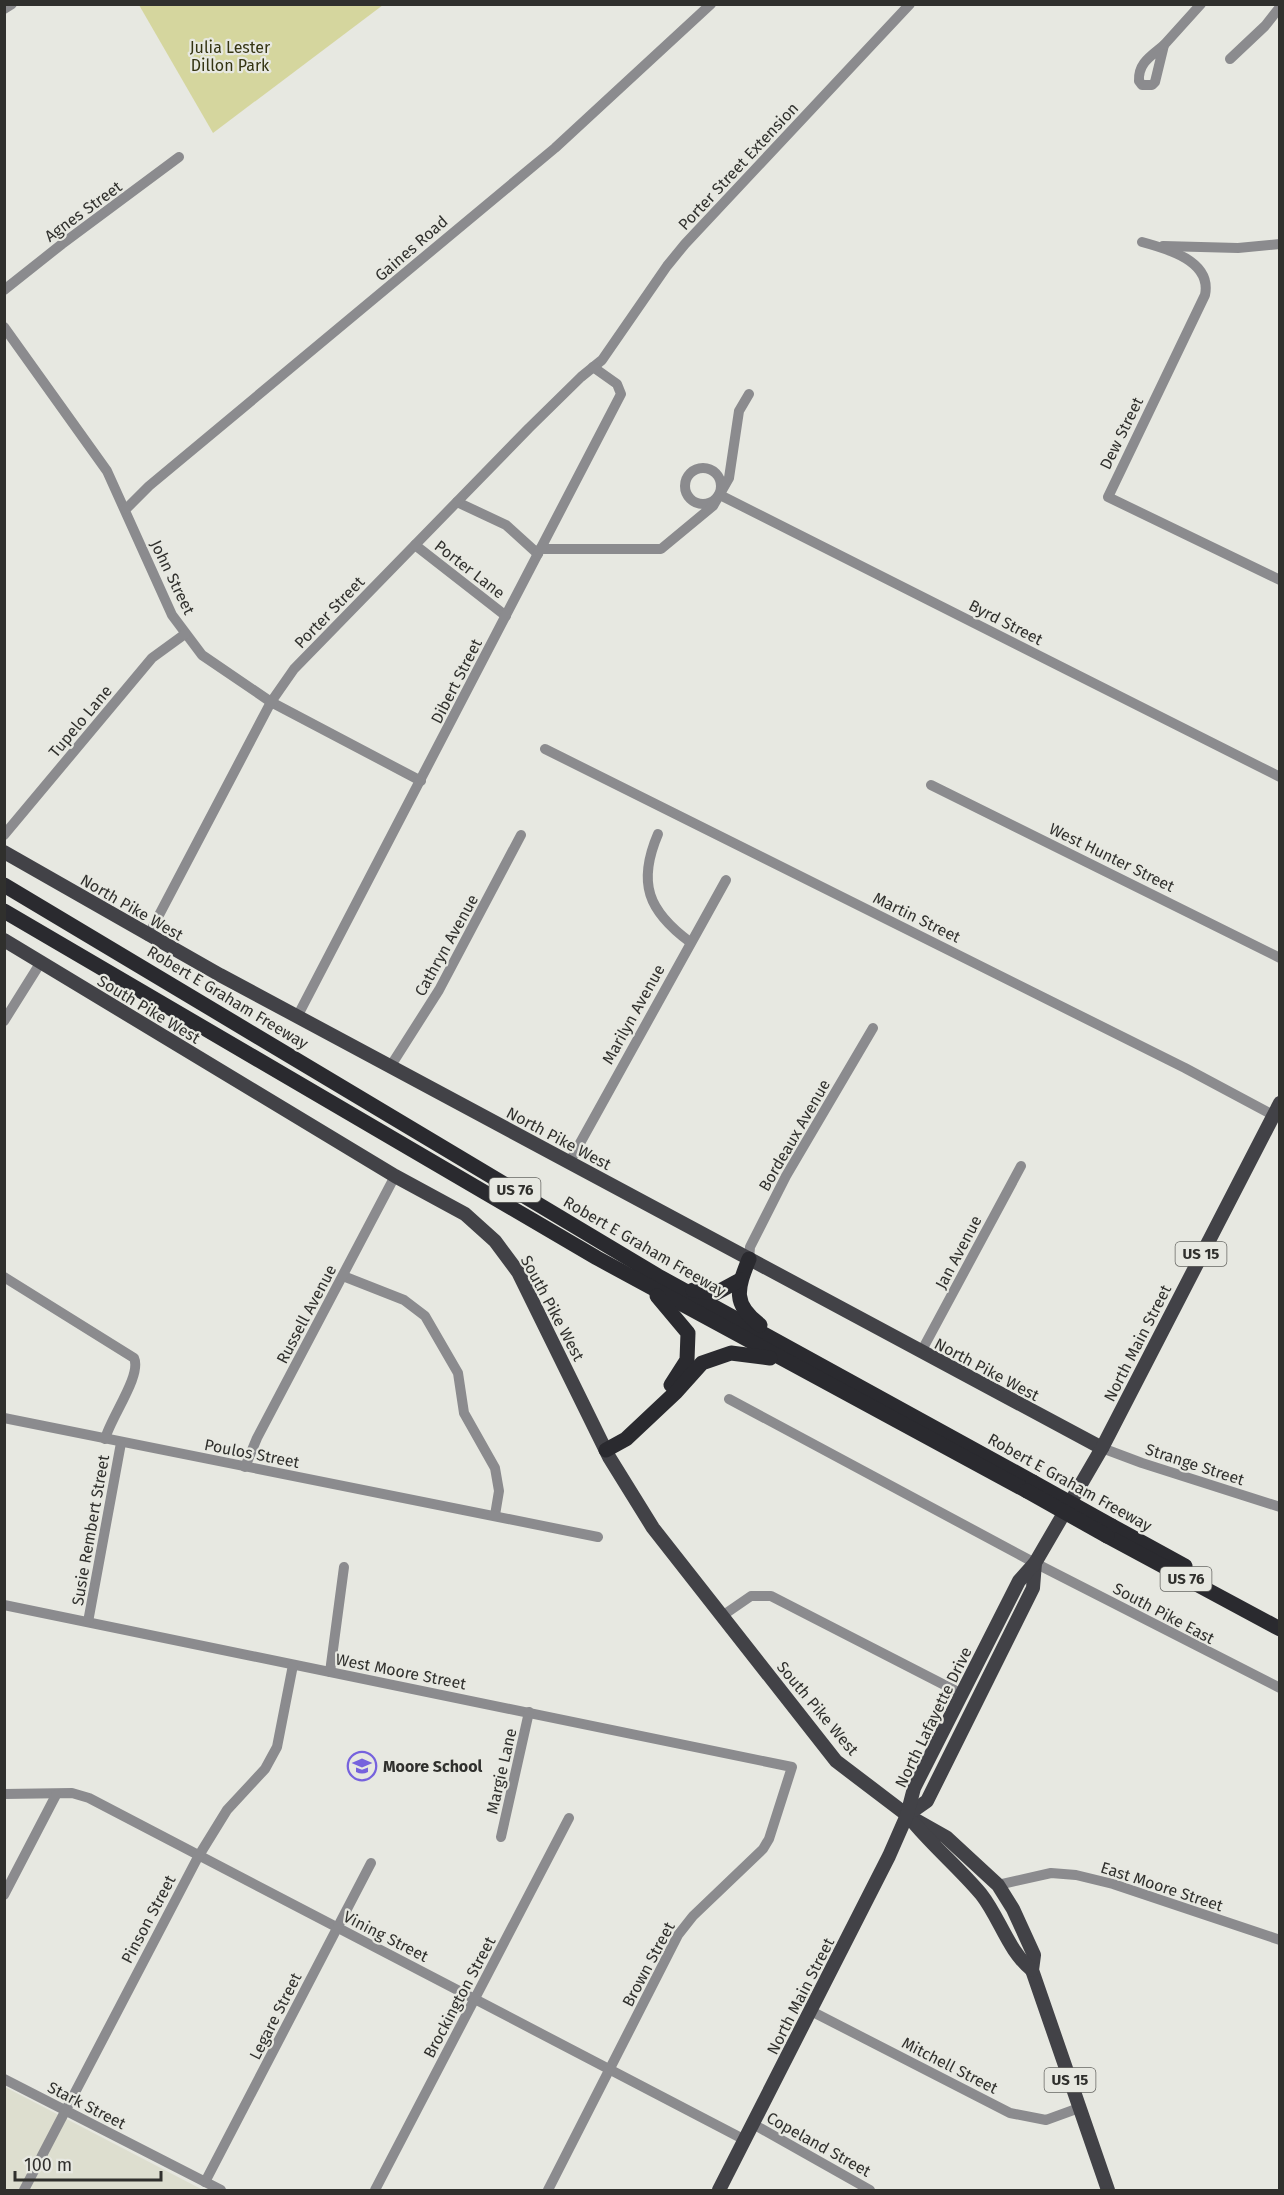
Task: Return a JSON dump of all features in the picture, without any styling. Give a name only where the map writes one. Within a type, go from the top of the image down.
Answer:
[{"type":"highway","name":"Robert E Graham Freeway","points":[[4,885],[652,1281]]},
{"type":"highway","name":"Robert E Graham Freeway","points":[[4,911],[337,1108],[1274,1621]]},
{"type":"highway","points":[[749,1259],[740,1280],[739,1292],[743,1309],[796,1359]]},
{"type":"highway","points":[[652,1281],[707,1294],[724,1290],[740,1280]]},
{"type":"highway","points":[[649,1418],[687,1360],[688,1333],[652,1281]]},
{"type":"highway","points":[[606,1450],[626,1439],[702,1363],[731,1353],[796,1359]]},
{"type":"main road","name":"North Pike West","points":[[4,852],[148,936],[297,1017],[1102,1448]]},
{"type":"main road","name":"South Pike West","points":[[4,940],[395,1176],[465,1214],[495,1241],[518,1272],[606,1450],[653,1528],[836,1761],[907,1815]]},
{"type":"main road","name":"North Main Street","points":[[1035,1563],[1102,1448],[1276,1109]]},
{"type":"main road","name":"North Lafayette Drive","points":[[1035,1563],[1019,1581],[914,1788],[907,1815],[946,1837],[998,1885],[1013,1909],[1034,1955],[1032,1970],[1108,2190]]},
{"type":"main road","points":[[1032,1970],[1018,1959],[1005,1930],[982,1896],[965,1875],[936,1850],[907,1815],[927,1801],[1033,1588],[1035,1563]]},
{"type":"main road","name":"North Main Street","points":[[718,2190],[890,1856],[907,1815]]},
{"type":"street","points":[[4,9],[12,4]]},
{"type":"street","name":"Gaines Road","points":[[126,509],[149,486],[555,148],[711,4]]},
{"type":"street","name":"Porter Street Extension","points":[[597,364],[685,244],[910,4]]},
{"type":"street","points":[[1164,45],[1201,4]]},
{"type":"street","points":[[1230,59],[1280,7]]},
{"type":"street","name":"Agnes Street","points":[[4,290],[179,157]]},
{"type":"street","name":"Dew Street","points":[[1142,242],[1158,246],[1182,257],[1201,270],[1207,286],[1205,295],[1108,497],[1280,580]]},
{"type":"street","points":[[1158,246],[1238,248],[1280,244]]},
{"type":"street","name":"John Street","points":[[4,327],[78,426],[111,478],[161,594],[185,634],[202,655],[271,702],[421,781]]},
{"type":"street","name":"Porter Street","points":[[148,936],[271,702],[294,669],[597,364]]},
{"type":"street","name":"Dibert Street","points":[[297,1017],[621,394],[617,384],[597,364]]},
{"type":"street","points":[[458,502],[506,525],[539,552],[661,549],[713,506],[720,495],[729,478],[739,411],[749,394]]},
{"type":"street","name":"Byrd Street","points":[[720,495],[1280,777]]},
{"type":"street","name":"Porter Lane","points":[[415,545],[506,616]]},
{"type":"street","name":"Tupelo Lane","points":[[4,835],[152,658],[185,634]]},
{"type":"street","name":"Martin Street","points":[[545,749],[1185,1068],[1276,1109]]},
{"type":"street","name":"West Hunter Street","points":[[931,785],[1280,958]]},
{"type":"street","points":[[658,834],[646,867],[651,896],[667,924],[690,942]]},
{"type":"street","name":"Cathryn Avenue","points":[[390,1067],[439,990],[521,835]]},
{"type":"street","name":"Marilyn Avenue","points":[[569,1163],[726,880]]},
{"type":"street","points":[[4,1021],[41,962]]},
{"type":"street","name":"Bordeaux Avenue","points":[[749,1259],[750,1247],[786,1176],[873,1028]]},
{"type":"street","name":"Jan Avenue","points":[[921,1352],[1021,1166]]},
{"type":"street","name":"Russell Avenue","points":[[245,1467],[256,1438],[395,1176]]},
{"type":"street","points":[[343,1276],[404,1300],[425,1316],[458,1373],[464,1413],[495,1468],[499,1491],[495,1515]]},
{"type":"street","points":[[4,1277],[134,1358],[137,1367],[135,1376],[116,1410],[105,1439]]},
{"type":"street","name":"South Pike East","points":[[729,1399],[1035,1563],[1280,1688]]},
{"type":"street","name":"Poulos Street","points":[[4,1418],[598,1537]]},
{"type":"street","name":"Susie Rembert Street","points":[[88,1622],[121,1443]]},
{"type":"street","name":"Strange Street","points":[[1102,1448],[1280,1507]]},
{"type":"street","points":[[330,1672],[344,1567]]},
{"type":"street","points":[[722,1616],[751,1596],[771,1596],[962,1694]]},
{"type":"street","name":"West Moore Street","points":[[4,1605],[792,1767]]},
{"type":"street","name":"Pinson Street","points":[[24,2190],[198,1857],[227,1810],[272,1759],[280,1733],[292,1665]]},
{"type":"street","name":"Margie Lane","points":[[501,1837],[529,1712]]},
{"type":"street","name":"Brown Street","points":[[548,2190],[683,1927],[763,1849],[769,1839],[792,1767]]},
{"type":"street","name":"Vining Street","points":[[4,1794],[72,1793],[89,1798],[198,1857],[476,1998],[745,2140]]},
{"type":"street","points":[[4,1895],[56,1795]]},
{"type":"street","name":"Brockington Street","points":[[375,2190],[569,1818]]},
{"type":"street","name":"Legare Street","points":[[205,2182],[371,1863]]},
{"type":"street","name":"East Moore Street","points":[[998,1885],[1051,1873],[1076,1875],[1113,1884],[1280,1940]]},
{"type":"street","name":"Mitchell Street","points":[[811,2011],[1016,2115],[1046,2120],[1079,2108]]},
{"type":"street","name":"Stark Street","points":[[4,2079],[221,2190]]},
{"type":"street","name":"Copeland Street","points":[[753,2124],[870,2190]]},
{"type":"shaded area","points":[[5,2087],[203,2190],[5,2190]]},
{"type":"green space","name":"Julia Lester Dillon Park","points":[[139,5],[383,5],[213,133]]},
{"type":"place","name":"Moore School","points":[[362,1766]]}]
